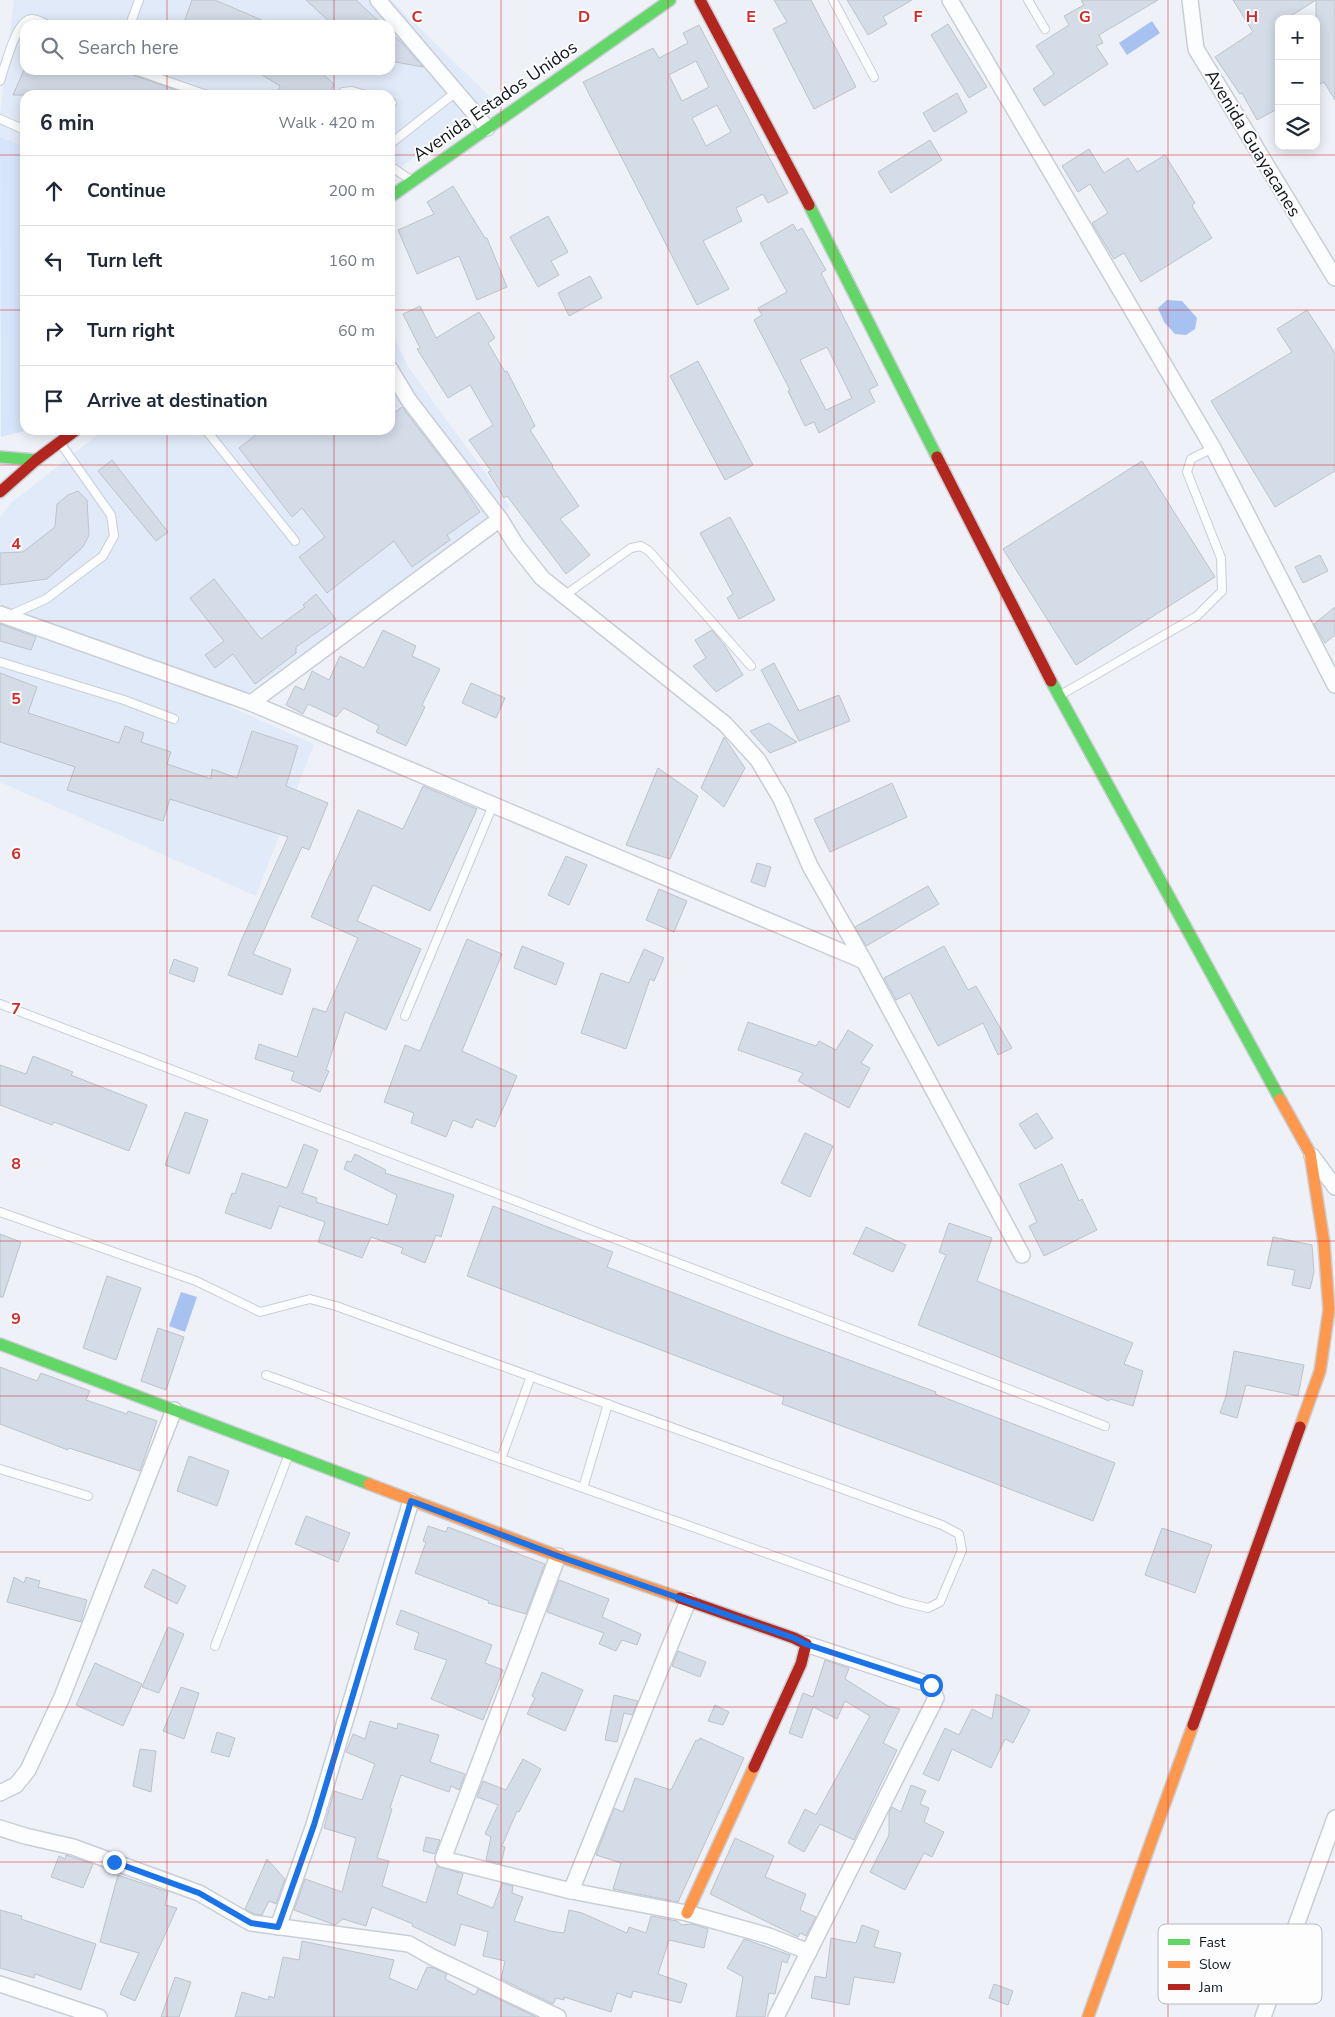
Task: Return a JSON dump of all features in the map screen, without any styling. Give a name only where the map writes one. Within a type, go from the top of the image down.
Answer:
[{"type":"main road","name":"Avenida Estados Unidos","points":[[395,194],[670,0]]},
{"type":"main road","points":[[700,0],[810,208],[1058,697],[1310,1153],[1324,1242],[1329,1310],[1320,1371],[1088,2017]]},
{"type":"main road","points":[[0,492],[36,460],[69,435]]},
{"type":"main road","points":[[0,457],[36,460]]},
{"type":"main road","points":[[0,1344],[558,1556],[794,1638],[806,1644],[801,1664],[687,1913]]},
{"type":"street","points":[[378,0],[395,20]]},
{"type":"street","points":[[950,0],[1213,448],[1335,685]]},
{"type":"street","name":"Avenida Guayacanes","points":[[1190,0],[1196,49],[1335,278]]},
{"type":"street","points":[[395,20],[487,128]]},
{"type":"street","points":[[395,377],[408,399],[500,519],[516,545],[542,578],[725,724],[758,760],[781,798],[810,866],[864,961],[1022,1255]]},
{"type":"street","points":[[251,703],[500,519]]},
{"type":"street","points":[[3,615],[251,703],[864,961]]},
{"type":"street","points":[[1310,1153],[1335,1188]]},
{"type":"street","points":[[0,1793],[16,1785],[28,1770],[62,1697],[174,1410]]},
{"type":"street","points":[[278,1927],[314,1825],[411,1501]]},
{"type":"street","points":[[558,1556],[443,1859],[571,1891],[687,1913],[761,1934],[809,1952]]},
{"type":"street","points":[[571,1891],[688,1601]]},
{"type":"street","points":[[776,2017],[936,1698],[931,1685],[806,1644]]},
{"type":"street","points":[[1297,1924],[1335,1818]]},
{"type":"street","points":[[0,1828],[25,1836],[73,1846],[199,1893],[251,1923],[409,1944],[432,1957],[558,2017]]},
{"type":"street","points":[[0,1984],[99,2017]]},
{"type":"street","points":[[1263,2017],[1268,2004]]},
{"type":"lane","points":[[132,20],[139,0]]},
{"type":"lane","points":[[833,0],[874,77]]},
{"type":"lane","points":[[1028,0],[1045,29]]},
{"type":"lane","points":[[0,81],[20,28]]},
{"type":"lane","points":[[149,75],[193,90]]},
{"type":"lane","points":[[395,140],[456,92]]},
{"type":"lane","points":[[0,119],[20,128]]},
{"type":"lane","points":[[395,169],[413,181]]},
{"type":"lane","points":[[210,435],[295,541]]},
{"type":"lane","points":[[3,615],[46,599],[103,556],[114,536],[111,514],[60,442]]},
{"type":"lane","points":[[1058,697],[1197,616],[1222,591],[1221,558],[1187,472],[1191,459],[1213,448]]},
{"type":"lane","points":[[564,596],[631,548],[641,546],[649,551],[751,666]]},
{"type":"lane","points":[[0,662],[124,700],[174,719]]},
{"type":"lane","points":[[405,1016],[493,805]]},
{"type":"lane","points":[[0,1004],[1105,1426]]},
{"type":"lane","points":[[0,1212],[196,1282],[260,1312],[310,1299],[336,1306],[942,1525],[959,1534],[962,1550],[940,1602],[928,1608],[902,1602],[266,1375]]},
{"type":"lane","points":[[501,1459],[531,1376]]},
{"type":"lane","points":[[583,1488],[608,1404]]},
{"type":"lane","points":[[215,1646],[289,1454]]},
{"type":"lane","points":[[0,1469],[88,1496]]},
{"type":"shaded area","points":[[14,0],[391,0],[493,100],[395,171],[395,90],[20,90],[20,144],[0,137],[0,114]]},
{"type":"shaded area","points":[[0,137],[20,144],[20,432],[1,437]]},
{"type":"shaded area","points":[[395,340],[409,368],[510,507],[228,706],[314,744],[256,896],[0,782],[0,517],[11,503],[98,435],[395,435]]},
{"type":"water","points":[[1152,21],[1160,33],[1127,55],[1119,43]]},
{"type":"water","points":[[1167,300],[1182,301],[1197,318],[1195,329],[1186,335],[1175,334],[1164,322],[1158,308]]},
{"type":"water","points":[[181,1292],[197,1297],[185,1332],[169,1326]]},
{"type":"building","points":[[192,0],[215,0],[261,20],[185,20]]},
{"type":"building","points":[[306,0],[356,0],[378,20],[328,20]]},
{"type":"building","points":[[774,0],[811,0],[856,87],[814,109],[773,29],[787,22]]},
{"type":"building","points":[[847,0],[912,0],[883,17],[887,24],[868,35]]},
{"type":"building","points":[[1081,0],[1158,0],[1099,35],[1103,43],[1096,46],[1108,64],[1044,106],[1033,89],[1054,74],[1036,46],[1069,25],[1064,16],[1084,5]]},
{"type":"building","points":[[1233,0],[1316,0],[1292,15],[1275,15],[1275,110],[1257,120],[1242,93],[1240,94],[1215,57],[1253,32]]},
{"type":"building","points":[[1316,0],[1335,0],[1335,100],[1324,82],[1320,84],[1320,15],[1316,15]]},
{"type":"building","points":[[948,24],[987,87],[969,98],[931,35]]},
{"type":"building","points":[[699,25],[788,193],[768,203],[763,194],[736,208],[742,221],[703,241],[729,289],[697,305],[583,82],[653,48],[659,58],[688,43],[683,33]],"holes":[[[696,61],[709,87],[682,101],[669,75]],[[717,105],[731,132],[706,146],[692,118]]]},
{"type":"building","points":[[395,37],[404,45],[423,67],[395,62]]},
{"type":"building","points":[[22,75],[133,75],[176,90],[20,90],[20,95],[13,95]]},
{"type":"building","points":[[262,75],[324,75],[334,84],[331,90],[278,90],[280,86]]},
{"type":"building","points":[[957,93],[967,112],[934,132],[923,113]]},
{"type":"building","points":[[930,140],[942,160],[891,193],[878,172]]},
{"type":"building","points":[[1089,149],[1104,173],[1128,158],[1137,172],[1165,155],[1195,203],[1192,206],[1212,238],[1141,282],[1124,253],[1114,259],[1092,223],[1108,213],[1090,184],[1078,192],[1062,166]]},
{"type":"building","points":[[453,186],[485,238],[487,238],[507,287],[477,300],[459,256],[417,274],[398,230],[434,214],[427,202]]},
{"type":"building","points":[[548,216],[568,252],[551,261],[559,275],[538,287],[510,237]]},
{"type":"building","points":[[793,224],[797,231],[802,228],[826,270],[821,273],[878,385],[869,390],[875,402],[819,433],[814,422],[805,426],[788,391],[790,390],[754,320],[762,315],[758,308],[787,292],[760,243]],"holes":[[[827,347],[852,398],[826,410],[800,360]]]},
{"type":"building","points":[[590,276],[602,298],[569,316],[558,293]]},
{"type":"building","points":[[420,306],[436,338],[479,312],[495,338],[488,343],[505,372],[507,371],[535,426],[530,430],[552,467],[579,506],[560,519],[590,555],[566,574],[507,496],[504,498],[488,472],[491,471],[469,440],[493,425],[470,385],[448,398],[417,349],[420,348],[403,314]]},
{"type":"building","points":[[1307,310],[1335,353],[1335,471],[1275,507],[1211,401],[1292,352],[1277,329]]},
{"type":"building","points":[[698,361],[753,465],[725,480],[670,376]]},
{"type":"building","points":[[402,407],[462,485],[480,512],[447,535],[450,540],[412,567],[394,541],[327,593],[299,557],[325,537],[302,508],[292,517],[239,448],[256,435],[395,435],[395,412]]},
{"type":"building","points":[[112,460],[168,532],[156,541],[98,471]]},
{"type":"building","points":[[1142,461],[1215,577],[1076,665],[1003,549]]},
{"type":"building","points":[[78,491],[87,500],[89,535],[83,547],[47,579],[0,585],[0,553],[23,552],[55,527],[57,504],[68,495]]},
{"type":"building","points":[[730,517],[775,600],[739,619],[727,598],[733,594],[700,533]]},
{"type":"building","points":[[1320,555],[1328,571],[1303,583],[1295,567]]},
{"type":"building","points":[[214,579],[261,639],[305,607],[303,605],[316,594],[336,619],[296,647],[296,653],[255,684],[233,654],[215,668],[205,655],[224,641],[190,598]]},
{"type":"building","points":[[1335,607],[1335,635],[1325,643],[1314,624]]},
{"type":"building","points":[[0,624],[36,637],[31,650],[0,641]]},
{"type":"building","points":[[383,630],[416,646],[412,656],[440,669],[422,705],[425,707],[406,746],[376,732],[379,726],[344,708],[336,717],[308,704],[303,714],[286,705],[295,686],[304,690],[312,671],[329,680],[340,656],[364,668]]},
{"type":"building","points":[[712,630],[725,646],[743,675],[716,692],[693,666],[706,658],[695,640]]},
{"type":"building","points":[[774,663],[799,711],[839,695],[850,721],[799,741],[761,670]]},
{"type":"building","points":[[0,673],[37,687],[28,713],[119,743],[125,726],[144,733],[141,742],[171,752],[167,764],[211,779],[212,769],[237,778],[252,731],[298,746],[286,786],[328,803],[309,850],[302,847],[253,954],[291,969],[282,995],[228,975],[241,941],[288,837],[170,799],[163,821],[67,790],[75,767],[0,742]]},
{"type":"building","points":[[471,683],[505,698],[496,718],[462,703]]},
{"type":"building","points":[[769,723],[797,742],[770,753],[750,731]]},
{"type":"building","points":[[724,737],[745,768],[724,807],[701,788]]},
{"type":"building","points":[[658,768],[698,796],[670,859],[626,845]]},
{"type":"building","points":[[892,783],[907,817],[830,852],[814,819]]},
{"type":"building","points":[[423,786],[477,809],[430,911],[373,885],[357,921],[421,949],[386,1030],[345,1012],[326,1070],[329,1071],[320,1092],[291,1080],[294,1072],[255,1059],[259,1044],[297,1057],[313,1008],[326,1012],[358,938],[311,917],[358,810],[403,829]]},
{"type":"building","points":[[566,856],[587,865],[569,905],[548,895]]},
{"type":"building","points":[[757,863],[771,867],[765,887],[751,882]]},
{"type":"building","points":[[928,886],[939,904],[866,946],[855,927]]},
{"type":"building","points":[[659,889],[687,901],[674,932],[646,920]]},
{"type":"building","points":[[467,939],[502,954],[462,1051],[517,1076],[495,1127],[476,1119],[472,1128],[453,1120],[446,1137],[411,1123],[414,1113],[384,1102],[405,1045],[420,1051]]},
{"type":"building","points":[[522,946],[564,963],[556,985],[514,968]]},
{"type":"building","points":[[944,946],[968,990],[976,986],[1012,1048],[998,1055],[983,1023],[938,1046],[910,993],[896,1000],[884,978]]},
{"type":"building","points":[[644,949],[664,958],[654,981],[650,979],[626,1049],[581,1033],[601,973],[629,983]]},
{"type":"building","points":[[174,959],[198,968],[194,982],[169,973]]},
{"type":"building","points":[[748,1022],[816,1046],[819,1041],[836,1050],[848,1030],[873,1045],[861,1063],[870,1068],[849,1108],[798,1081],[803,1073],[738,1050]]},
{"type":"building","points":[[33,1056],[73,1072],[71,1075],[147,1105],[129,1151],[54,1122],[52,1125],[0,1105],[0,1065],[26,1074]]},
{"type":"building","points":[[185,1112],[208,1120],[189,1174],[165,1165]]},
{"type":"building","points":[[1037,1113],[1053,1138],[1035,1149],[1019,1124]]},
{"type":"building","points":[[805,1133],[833,1146],[810,1197],[781,1183]]},
{"type":"building","points":[[304,1144],[318,1150],[302,1193],[317,1198],[316,1202],[388,1225],[397,1195],[344,1169],[347,1161],[351,1162],[355,1154],[386,1170],[385,1173],[454,1195],[441,1237],[436,1235],[425,1263],[401,1253],[403,1248],[371,1237],[362,1258],[318,1242],[325,1222],[279,1206],[271,1229],[225,1213],[232,1193],[235,1194],[242,1173],[287,1188]]},
{"type":"building","points":[[1062,1164],[1079,1201],[1082,1199],[1097,1230],[1044,1256],[1029,1226],[1037,1222],[1019,1184]]},
{"type":"building","points":[[493,1206],[613,1252],[607,1267],[784,1336],[936,1392],[935,1394],[1115,1463],[1093,1521],[782,1404],[784,1397],[467,1276]]},
{"type":"building","points":[[949,1223],[992,1238],[977,1281],[1133,1343],[1124,1364],[1143,1371],[1133,1406],[1110,1399],[1109,1401],[918,1325],[946,1255],[939,1252]]},
{"type":"building","points":[[866,1227],[906,1245],[893,1272],[853,1254]]},
{"type":"building","points":[[0,1234],[21,1242],[3,1297],[0,1297]]},
{"type":"building","points":[[1273,1237],[1312,1245],[1314,1272],[1310,1289],[1292,1285],[1295,1270],[1267,1265]]},
{"type":"building","points":[[107,1276],[141,1288],[116,1360],[83,1348]]},
{"type":"building","points":[[158,1328],[184,1337],[166,1390],[141,1381]]},
{"type":"building","points":[[1234,1351],[1304,1365],[1298,1396],[1246,1385],[1237,1418],[1220,1413],[1226,1396]]},
{"type":"building","points":[[0,1367],[37,1381],[41,1373],[90,1391],[86,1400],[127,1414],[128,1411],[157,1421],[140,1471],[69,1448],[68,1450],[0,1424]]},
{"type":"building","points":[[189,1456],[229,1471],[217,1506],[177,1491]]},
{"type":"building","points":[[306,1516],[350,1533],[338,1562],[295,1544]]},
{"type":"building","points":[[428,1526],[446,1532],[448,1527],[545,1564],[526,1614],[488,1603],[489,1601],[415,1573],[426,1542],[423,1541]]},
{"type":"building","points":[[1162,1528],[1212,1545],[1195,1593],[1145,1575]]},
{"type":"building","points":[[153,1569],[186,1586],[177,1604],[144,1587]]},
{"type":"building","points":[[14,1577],[24,1583],[26,1577],[40,1581],[38,1587],[87,1600],[81,1622],[7,1602]]},
{"type":"building","points":[[559,1580],[609,1599],[602,1617],[641,1634],[637,1645],[622,1640],[616,1651],[599,1644],[604,1633],[547,1612]]},
{"type":"building","points":[[401,1610],[492,1645],[485,1663],[503,1670],[483,1720],[431,1699],[447,1660],[414,1649],[419,1633],[396,1624]]},
{"type":"building","points":[[168,1627],[184,1634],[159,1693],[142,1687]]},
{"type":"building","points":[[678,1651],[706,1662],[700,1677],[672,1666]]},
{"type":"building","points":[[825,1660],[849,1668],[845,1679],[888,1706],[900,1709],[883,1743],[897,1750],[854,1840],[820,1824],[804,1852],[788,1843],[805,1809],[816,1815],[870,1716],[845,1701],[837,1719],[813,1707],[802,1738],[789,1733],[803,1693],[813,1697]]},
{"type":"building","points":[[95,1663],[142,1684],[123,1726],[76,1705]]},
{"type":"building","points":[[542,1672],[583,1690],[565,1731],[527,1714],[535,1698],[532,1696]]},
{"type":"building","points":[[181,1687],[199,1693],[184,1739],[163,1731]]},
{"type":"building","points":[[996,1694],[1030,1710],[1013,1743],[1005,1739],[991,1768],[952,1749],[939,1781],[923,1774],[945,1728],[959,1735],[972,1709],[992,1719]]},
{"type":"building","points":[[614,1695],[638,1701],[632,1715],[624,1713],[617,1742],[605,1740]]},
{"type":"building","points":[[715,1705],[729,1712],[723,1725],[708,1721]]},
{"type":"building","points":[[370,1721],[397,1729],[398,1723],[439,1735],[430,1762],[465,1774],[459,1790],[451,1786],[449,1792],[401,1775],[377,1858],[389,1861],[382,1886],[426,1903],[437,1866],[463,1874],[457,1894],[493,1908],[502,1883],[513,1886],[512,1893],[523,1897],[514,1921],[550,1931],[564,1933],[569,1910],[582,1913],[627,1933],[629,1927],[646,1933],[651,1916],[677,1921],[682,1925],[692,1924],[708,1929],[704,1948],[669,1940],[658,1974],[687,1984],[681,2003],[633,1991],[631,1998],[617,1993],[611,2012],[564,1997],[564,2000],[556,1998],[553,2004],[501,1979],[505,1961],[483,1956],[488,1932],[461,1924],[455,1946],[412,1926],[413,1924],[372,1907],[366,1926],[343,1919],[335,1925],[294,1910],[305,1879],[342,1892],[356,1838],[324,1828],[334,1791],[362,1800],[375,1764],[346,1752],[353,1734],[365,1739]]},
{"type":"building","points":[[217,1732],[235,1738],[229,1757],[211,1752]]},
{"type":"building","points":[[700,1738],[744,1758],[678,1902],[613,1889],[621,1863],[596,1855],[614,1808],[623,1812],[635,1778],[671,1790],[696,1740],[698,1741]]},
{"type":"building","points":[[140,1749],[156,1751],[151,1792],[133,1786]]},
{"type":"building","points":[[523,1759],[541,1769],[519,1812],[517,1811],[502,1846],[505,1847],[501,1864],[486,1860],[491,1837],[485,1834],[498,1805],[477,1797],[483,1781],[506,1790]]},
{"type":"building","points":[[911,1785],[926,1791],[920,1804],[929,1808],[924,1822],[944,1832],[932,1857],[924,1853],[905,1890],[870,1872],[889,1835],[889,1812],[892,1807],[901,1812]]},
{"type":"building","points":[[426,1837],[440,1840],[435,1854],[423,1851]]},
{"type":"building","points":[[735,1838],[774,1856],[765,1877],[806,1894],[800,1910],[816,1917],[806,1936],[800,1933],[798,1937],[710,1894]]},
{"type":"building","points":[[66,1855],[93,1864],[83,1888],[51,1877],[59,1856],[65,1859]]},
{"type":"building","points":[[267,1859],[285,1879],[276,1904],[269,1901],[262,1915],[254,1914],[245,1909]]},
{"type":"building","points":[[118,1875],[168,1892],[165,1905],[177,1908],[135,2001],[120,1994],[139,1953],[100,1942]]},
{"type":"building","points":[[0,1910],[22,1916],[21,1919],[96,1944],[81,1990],[35,1974],[34,1978],[0,1968]]},
{"type":"building","points":[[862,1925],[879,1931],[874,1947],[901,1953],[894,1983],[854,1977],[849,2005],[811,1998],[815,1976],[826,1978],[831,1938],[856,1943]]},
{"type":"building","points":[[744,1939],[790,1955],[787,1963],[782,1961],[775,1994],[769,1993],[765,2017],[736,2017],[743,1977],[727,1968]]},
{"type":"building","points":[[302,1941],[394,1960],[389,1978],[417,1990],[427,1967],[434,1968],[447,1974],[445,1979],[475,1995],[478,1989],[536,2017],[235,2017],[242,1992],[268,2000],[269,1996],[274,1998],[283,1957],[299,1960]]},
{"type":"building","points":[[175,1977],[191,1982],[179,2017],[161,2017]]},
{"type":"building","points":[[994,1984],[1013,1991],[1008,2005],[989,1998]]},
{"type":"traffic: fast","points":[[395,193],[670,0]]},
{"type":"traffic: fast","points":[[809,205],[937,457]]},
{"type":"traffic: fast","points":[[0,457],[36,460]]},
{"type":"traffic: fast","points":[[1051,681],[1280,1099]]},
{"type":"traffic: fast","points":[[0,1344],[369,1484]]},
{"type":"traffic: slow","points":[[1280,1099],[1310,1153],[1324,1243],[1329,1310],[1320,1371],[1300,1427]]},
{"type":"traffic: slow","points":[[369,1484],[558,1556],[680,1598]]},
{"type":"traffic: slow","points":[[1088,2017],[1193,1725]]},
{"type":"traffic: slow","points":[[687,1913],[754,1767]]},
{"type":"traffic: jam","points":[[700,0],[809,205]]},
{"type":"traffic: jam","points":[[0,492],[36,460],[69,435]]},
{"type":"traffic: jam","points":[[937,457],[1051,681]]},
{"type":"traffic: jam","points":[[1193,1725],[1300,1427]]},
{"type":"traffic: jam","points":[[680,1598],[794,1638],[806,1644],[801,1664],[754,1767]]},
{"type":"route","points":[[114,1862],[199,1893],[251,1923],[278,1927],[314,1825],[411,1501],[558,1556],[794,1638],[806,1644],[931,1685]]}]
